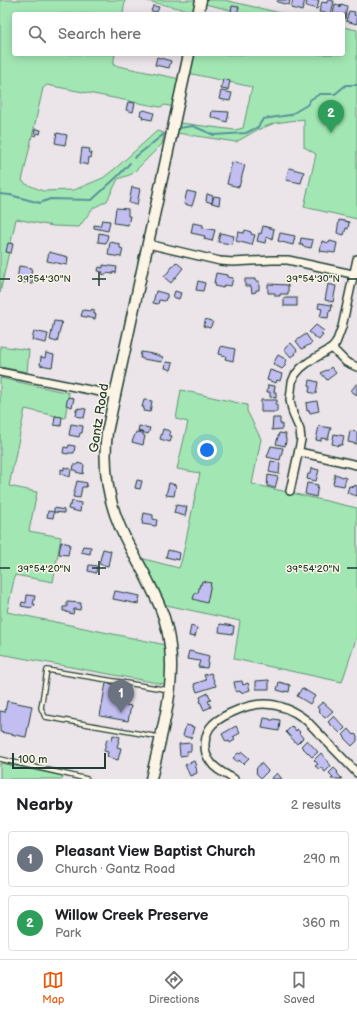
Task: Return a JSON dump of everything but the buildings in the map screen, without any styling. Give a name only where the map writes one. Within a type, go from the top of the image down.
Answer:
[{"type":"main road","points":[[198,12],[201,0]]},
{"type":"main road","name":"Gantz Road","points":[[151,779],[170,690],[172,664],[168,630],[156,598],[120,528],[107,481],[105,467],[106,443],[115,395],[189,56]]},
{"type":"street","points":[[148,244],[220,261],[288,260],[355,275]]},
{"type":"street","points":[[290,491],[301,440],[300,430],[293,414],[290,400],[292,382],[300,368],[332,348],[336,343],[342,327],[355,275],[357,259]]},
{"type":"street","points":[[332,348],[346,362],[357,367]]},
{"type":"street","points":[[0,372],[115,395]]},
{"type":"street","points":[[299,452],[357,465]]},
{"type":"street","points":[[234,779],[213,766],[207,757],[205,752],[206,737],[211,727],[224,717],[241,708],[255,704],[276,704],[288,709],[306,720],[357,773]]},
{"type":"lane","points":[[160,737],[45,717],[41,708],[47,670],[170,690]]},
{"type":"lane","points":[[0,759],[87,779]]},
{"type":"green space","points":[[0,0],[125,0],[123,12],[12,12],[12,56],[115,56],[113,65],[180,79],[174,107],[165,105],[160,107],[47,85],[43,88],[22,181],[26,184],[43,191],[74,190],[103,178],[157,131],[164,133],[162,144],[132,174],[118,179],[107,201],[93,208],[79,227],[53,226],[16,219],[0,293]]},
{"type":"green space","points":[[143,0],[197,0],[195,12]]},
{"type":"green space","points":[[206,0],[224,0],[276,12],[239,12],[205,4]]},
{"type":"green space","points":[[345,27],[357,30],[357,219],[304,207],[316,154],[304,147],[304,119],[275,123],[257,130],[236,142],[177,133],[180,123],[235,130],[243,128],[252,87],[188,73],[192,56],[345,56]]},
{"type":"green space","points":[[0,346],[29,350],[27,372],[0,367]]},
{"type":"green space","points":[[0,378],[69,393],[65,418],[25,409],[9,486],[37,492],[29,531],[61,537],[53,582],[15,575],[7,612],[166,645],[167,681],[163,684],[0,654]]},
{"type":"green space","points":[[181,390],[247,405],[247,411],[261,439],[252,484],[357,508],[357,636],[342,682],[234,659],[240,621],[162,604],[140,558],[179,568],[200,473],[177,469],[188,422],[176,419]]},
{"type":"green space","points":[[0,763],[63,776],[62,779],[0,779]]},
{"type":"waterway","points":[[179,128],[193,126],[214,135],[246,133],[258,127],[263,119],[290,115],[307,105],[311,99],[320,94],[335,94],[346,85],[357,85]]},
{"type":"waterway","points":[[134,158],[164,134]]},
{"type":"waterway","points":[[0,194],[10,195],[40,203],[50,199],[92,200],[130,163]]},
{"type":"place","name":"Willow Creek Preserve","points":[[331,133]]},
{"type":"place","name":"Pleasant View Baptist Church","points":[[121,713]]}]
